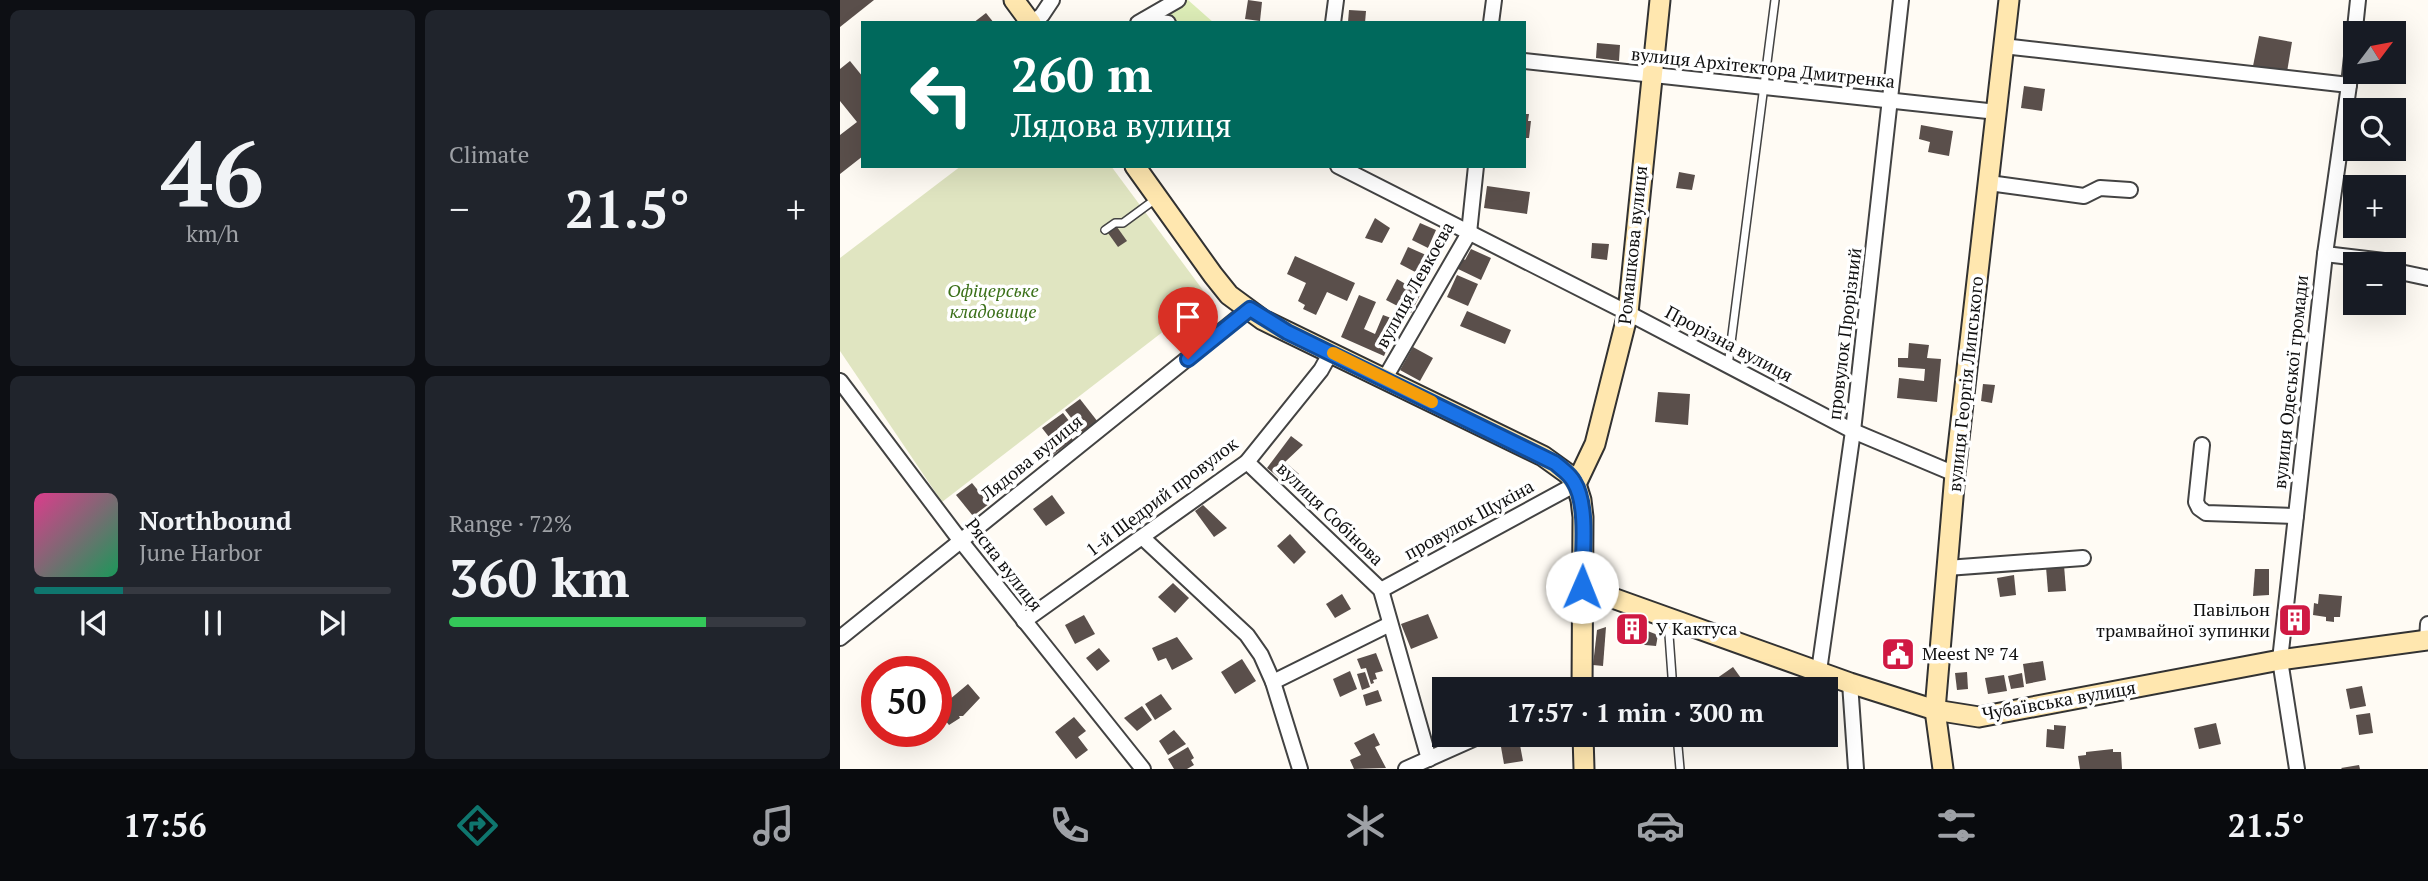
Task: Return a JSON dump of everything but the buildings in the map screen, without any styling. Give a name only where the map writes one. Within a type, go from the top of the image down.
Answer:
[{"type":"main road","points":[[1014,0],[1030,21]]},
{"type":"main road","name":"Ромашкова вулиця","points":[[1576,484],[1595,444],[1628,313],[1660,0]]},
{"type":"main road","name":"вулиця Георгія Липського","points":[[1943,769],[1935,710],[1955,474],[2009,0]]},
{"type":"main road","points":[[1136,168],[1229,295],[1275,326],[1555,463],[1576,484],[1583,517],[1582,677]]},
{"type":"main road","name":"Чубаївська вулиця","points":[[1582,587],[1850,683],[1935,710],[1979,717],[2428,635]]},
{"type":"main road","points":[[1583,747],[1584,769]]},
{"type":"street","points":[[1034,21],[1052,0]]},
{"type":"street","points":[[1141,21],[1178,0]]},
{"type":"street","points":[[1333,21],[1336,0]]},
{"type":"street","points":[[1491,21],[1494,0]]},
{"type":"street","name":"провулок Прорізний","points":[[1819,671],[1853,431],[1901,0]]},
{"type":"street","name":"вулиця Одеської громади","points":[[2297,769],[2280,660],[2325,254],[2358,0]]},
{"type":"street","points":[[2003,46],[2349,85]]},
{"type":"street","name":"вулиця Архітектора Дмитренка","points":[[1526,61],[1997,112]]},
{"type":"street","name":"Прорізна вулиця","points":[[1342,168],[1853,431],[1955,474]]},
{"type":"street","name":"вулиця Левкоєва","points":[[1385,378],[1469,233],[1476,168]]},
{"type":"street","points":[[1989,183],[2084,196],[2100,188],[2130,190]]},
{"type":"street","points":[[2325,254],[2343,256]]},
{"type":"street","points":[[2406,273],[2428,278]]},
{"type":"street","name":"Лядова вулиця","points":[[840,638],[1250,309]]},
{"type":"street","name":"1-й Щедрий провулок","points":[[1024,621],[1247,462],[1321,370],[1331,352]]},
{"type":"street","name":"Рясна вулиця","points":[[840,381],[960,540],[1143,769]]},
{"type":"street","points":[[2202,445],[2196,502],[2206,513],[2296,516]]},
{"type":"street","name":"вулиця Собінова","points":[[1247,462],[1381,590],[1429,759]]},
{"type":"street","name":"провулок Щукіна","points":[[1381,590],[1576,484]]},
{"type":"street","points":[[1143,538],[1247,635],[1261,655],[1273,682],[1300,769]]},
{"type":"street","points":[[1947,568],[2083,558]]},
{"type":"street","points":[[1273,682],[1390,624]]},
{"type":"street","points":[[1850,683],[1856,769]]},
{"type":"street","points":[[1406,769],[1456,747]]},
{"type":"lane","points":[[1728,366],[1775,0]]},
{"type":"lane","points":[[1105,230],[1115,223],[1123,223],[1158,198]]},
{"type":"lane","points":[[1667,617],[1672,677]]},
{"type":"lane","points":[[1678,747],[1680,769]]},
{"type":"green space","points":[[1188,0],[1212,21],[1171,21],[1169,10]]},
{"type":"green space","name":"Офіцерське кладовище","points":[[958,168],[1112,168],[1208,297],[942,502],[840,351],[840,258]]},
{"type":"slow traffic","points":[[1333,353],[1432,402]]},
{"type":"place","name":"Павільон трамвайної зупинки","points":[[2295,620]]},
{"type":"place","name":"У Кактуса","points":[[1632,629]]},
{"type":"place","name":"Meest № 74","points":[[1898,654]]},
{"type":"route","points":[[1188,359],[1250,309],[1287,332],[1555,463],[1576,484],[1581,500],[1582,587]]}]
